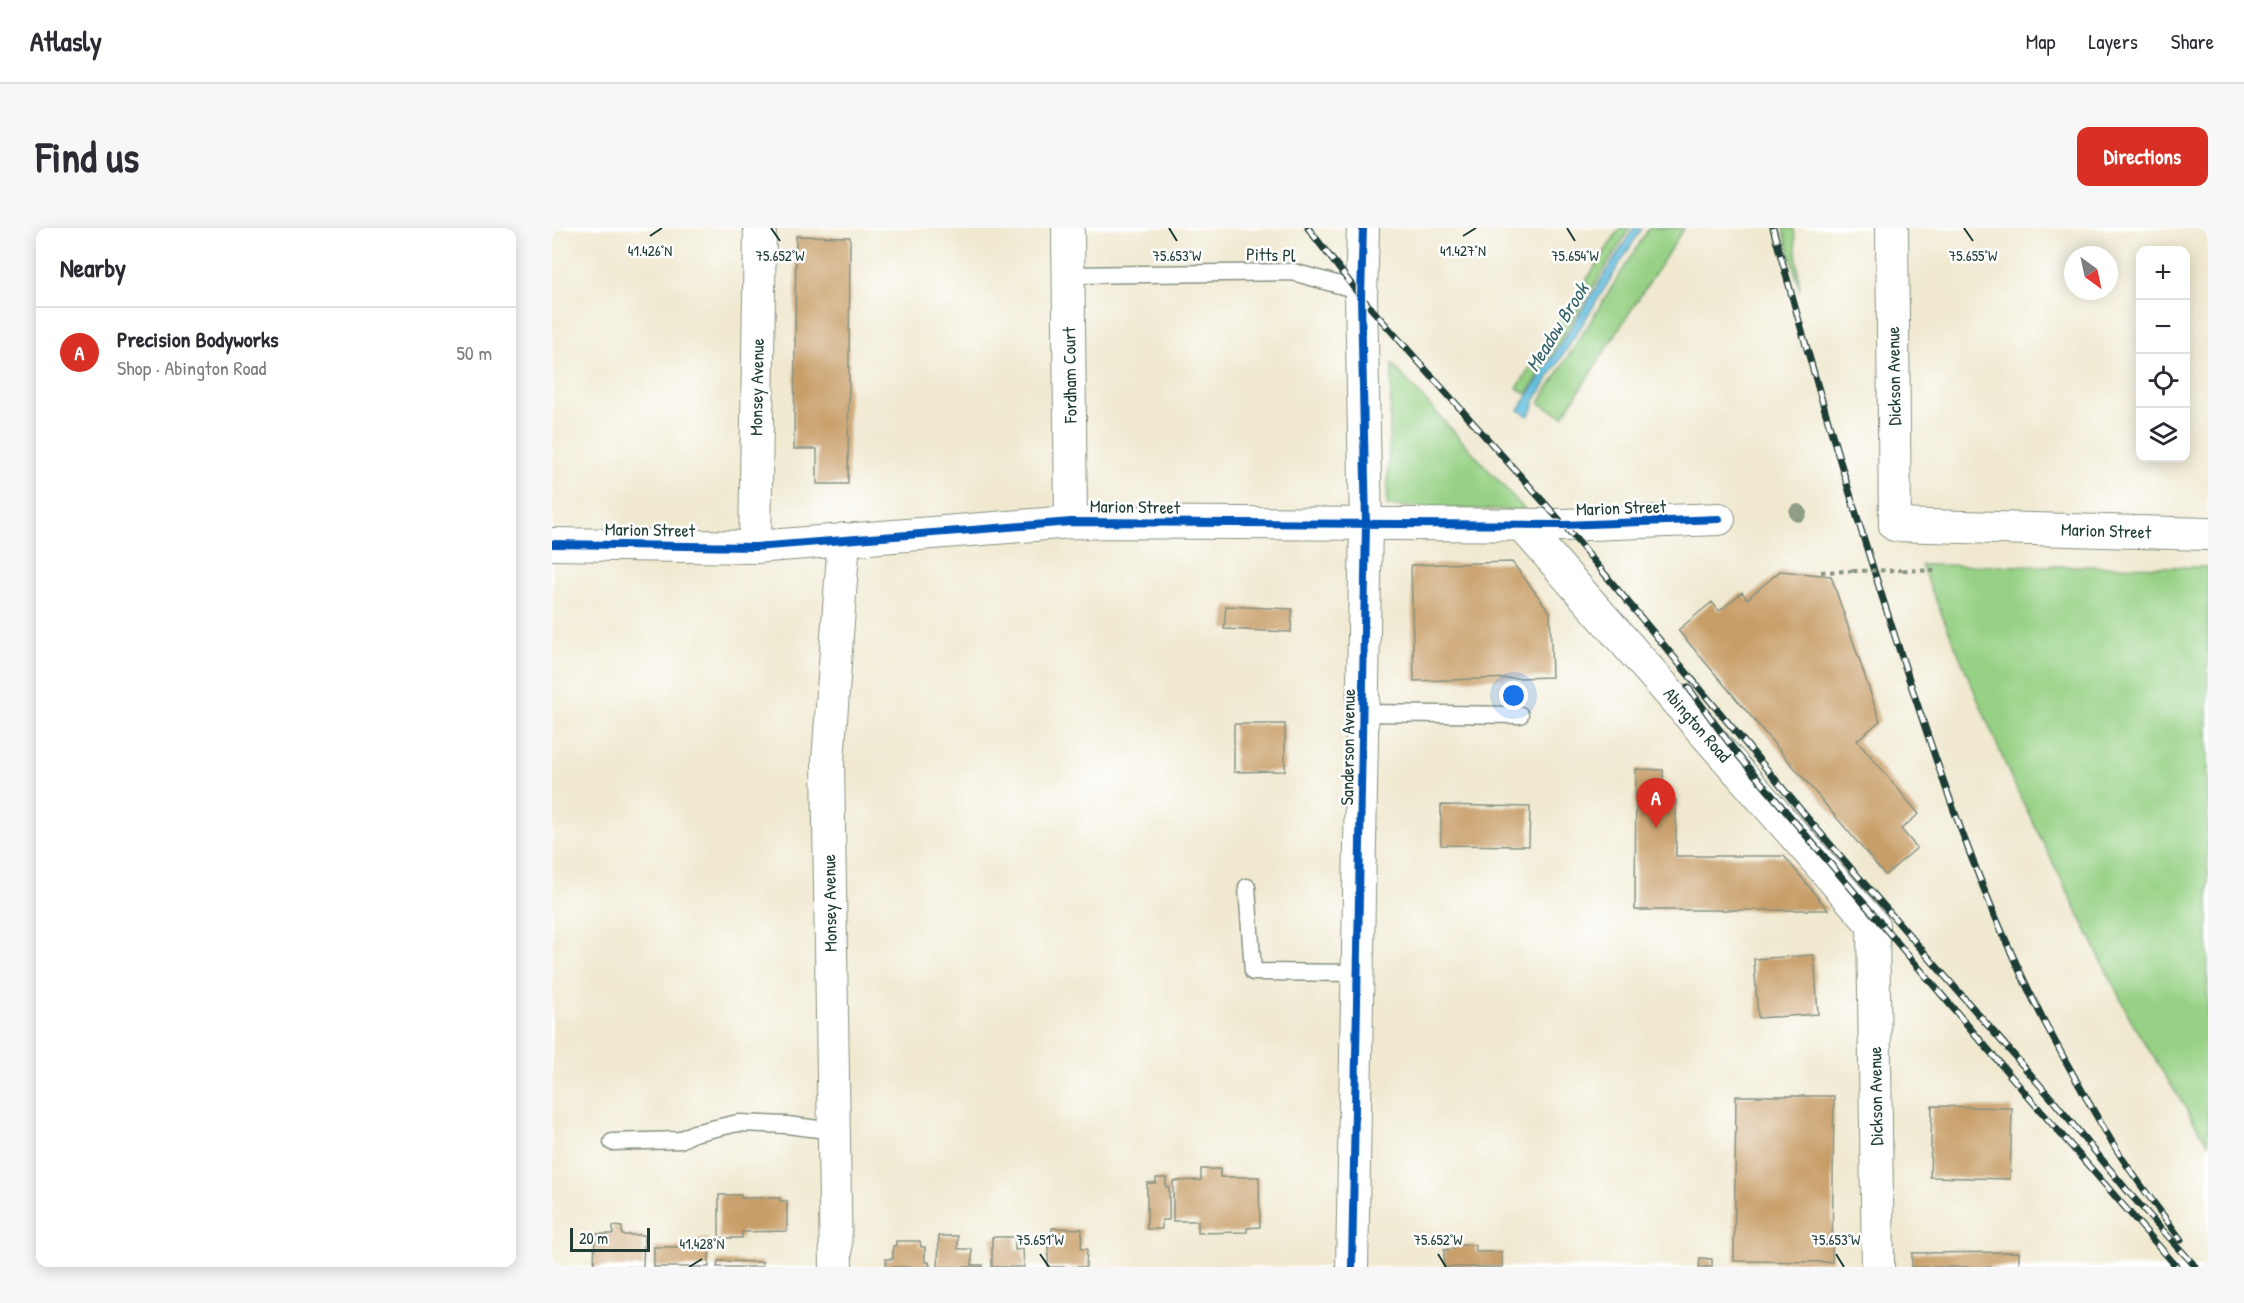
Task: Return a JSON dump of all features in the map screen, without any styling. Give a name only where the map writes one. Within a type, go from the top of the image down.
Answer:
[{"type":"street","name":"Monsey Avenue","points":[[755,547],[760,228]]},
{"type":"street","name":"Fordham Court","points":[[1068,228],[1071,522]]},
{"type":"street","name":"Sanderson Avenue","points":[[1352,1267],[1366,525],[1361,291],[1363,228]]},
{"type":"street","name":"Dickson Avenue","points":[[1892,228],[1895,525]]},
{"type":"street","name":"Marion Street","points":[[552,544],[755,547],[1071,522],[1564,525],[1719,519]]},
{"type":"street","name":"Abington Road","points":[[1522,525],[1873,925]]},
{"type":"street","name":"Marion Street","points":[[1895,525],[2208,534]]},
{"type":"street","name":"Monsey Avenue","points":[[836,1267],[828,760],[844,539]]},
{"type":"street","name":"Dickson Avenue","points":[[1873,925],[1878,1267]]},
{"type":"lane","name":"Pitts Pl","points":[[1069,275],[1293,272],[1361,291]]},
{"type":"lane","points":[[1363,713],[1520,715]]},
{"type":"lane","points":[[1247,887],[1253,972],[1358,973]]},
{"type":"lane","points":[[612,1142],[680,1140],[694,1133],[738,1123],[787,1125],[834,1131]]},
{"type":"path","points":[[1821,572],[1938,571]]},
{"type":"green space","points":[[1620,228],[1630,228],[1527,394],[1517,388]]},
{"type":"green space","points":[[1649,228],[1684,228],[1563,416],[1539,403]]},
{"type":"green space","points":[[1783,228],[1794,228],[1800,291]]},
{"type":"green space","points":[[1392,364],[1526,511],[1387,506]]},
{"type":"green space","points":[[1921,565],[2208,567],[2208,1144],[2134,1026],[2012,780]]},
{"type":"water","points":[[1634,228],[1642,228],[1535,400],[1528,416],[1519,410]]},
{"type":"building","points":[[796,236],[850,237],[848,484],[817,484],[817,449],[794,449]]},
{"type":"building","points":[[1512,562],[1550,612],[1552,677],[1414,681],[1411,565]]},
{"type":"building","points":[[1780,571],[1831,576],[1880,721],[1857,740],[1919,814],[1901,829],[1917,848],[1885,875],[1678,630],[1712,602],[1719,611],[1742,592],[1747,599]]},
{"type":"building","points":[[1226,606],[1292,609],[1291,632],[1224,629]]},
{"type":"building","points":[[1234,724],[1285,724],[1285,771],[1234,772]]},
{"type":"building","points":[[1636,769],[1663,770],[1663,800],[1676,800],[1676,856],[1784,856],[1828,910],[1635,910]]},
{"type":"building","points":[[1441,805],[1530,807],[1529,846],[1441,845]]},
{"type":"building","points":[[1814,955],[1818,1014],[1758,1018],[1754,959]]},
{"type":"building","points":[[1736,1096],[1834,1096],[1832,1262],[1734,1261]]},
{"type":"building","points":[[1932,1106],[2012,1108],[2010,1179],[1930,1177]]},
{"type":"building","points":[[1201,1169],[1220,1169],[1220,1177],[1259,1177],[1260,1227],[1247,1228],[1247,1232],[1198,1233],[1198,1221],[1173,1221],[1173,1181],[1201,1180]]},
{"type":"building","points":[[1156,1178],[1166,1178],[1166,1187],[1169,1187],[1169,1220],[1162,1220],[1162,1229],[1147,1229],[1147,1183],[1156,1183]]},
{"type":"building","points":[[719,1195],[741,1195],[741,1198],[780,1198],[780,1201],[787,1201],[787,1231],[742,1232],[742,1238],[719,1238]]},
{"type":"building","points":[[613,1226],[622,1227],[622,1235],[644,1235],[643,1267],[594,1267],[595,1234],[613,1234]]},
{"type":"building","points":[[1052,1228],[1082,1229],[1081,1249],[1087,1249],[1086,1267],[1048,1267],[1048,1247],[1052,1247]]},
{"type":"building","points":[[939,1236],[958,1236],[958,1249],[972,1249],[972,1265],[983,1265],[983,1267],[938,1267]]},
{"type":"building","points":[[992,1237],[1015,1237],[1015,1250],[1023,1249],[1024,1267],[992,1267]]},
{"type":"building","points":[[697,1239],[709,1239],[709,1267],[654,1267],[654,1247],[697,1247]]},
{"type":"building","points":[[896,1241],[920,1241],[921,1247],[925,1247],[925,1262],[929,1262],[930,1267],[886,1267],[886,1259],[893,1259],[893,1246],[896,1246]]},
{"type":"building","points":[[1453,1245],[1476,1245],[1476,1252],[1502,1252],[1502,1267],[1444,1267],[1444,1250],[1454,1249]]},
{"type":"building","points":[[2019,1252],[2019,1267],[1912,1267],[1912,1253]]},
{"type":"building","points":[[1700,1258],[1712,1259],[1712,1267],[1699,1267]]},
{"type":"building","points":[[718,1261],[763,1262],[762,1267],[717,1267]]},
{"type":"railway","points":[[1308,228],[1361,297],[1564,525],[1809,820],[2052,1099],[2130,1194],[2196,1267]]},
{"type":"railway","points":[[1773,228],[1873,569],[1939,769],[1970,854],[2024,980],[2081,1089],[2120,1155],[2181,1240]]},
{"type":"railway","points":[[1688,687],[1737,754],[2026,1094],[2177,1267]]},
{"type":"cycle path","points":[[1352,1267],[1366,525],[1361,297],[1363,228]]},
{"type":"cycle path","points":[[552,544],[755,547],[1071,522],[1564,525],[1719,519]]},
{"type":"place","name":"Precision Bodyworks","points":[[1656,828]]},
{"type":"water label","name":"Meadow Brook","points":[[1557,327]]}]
